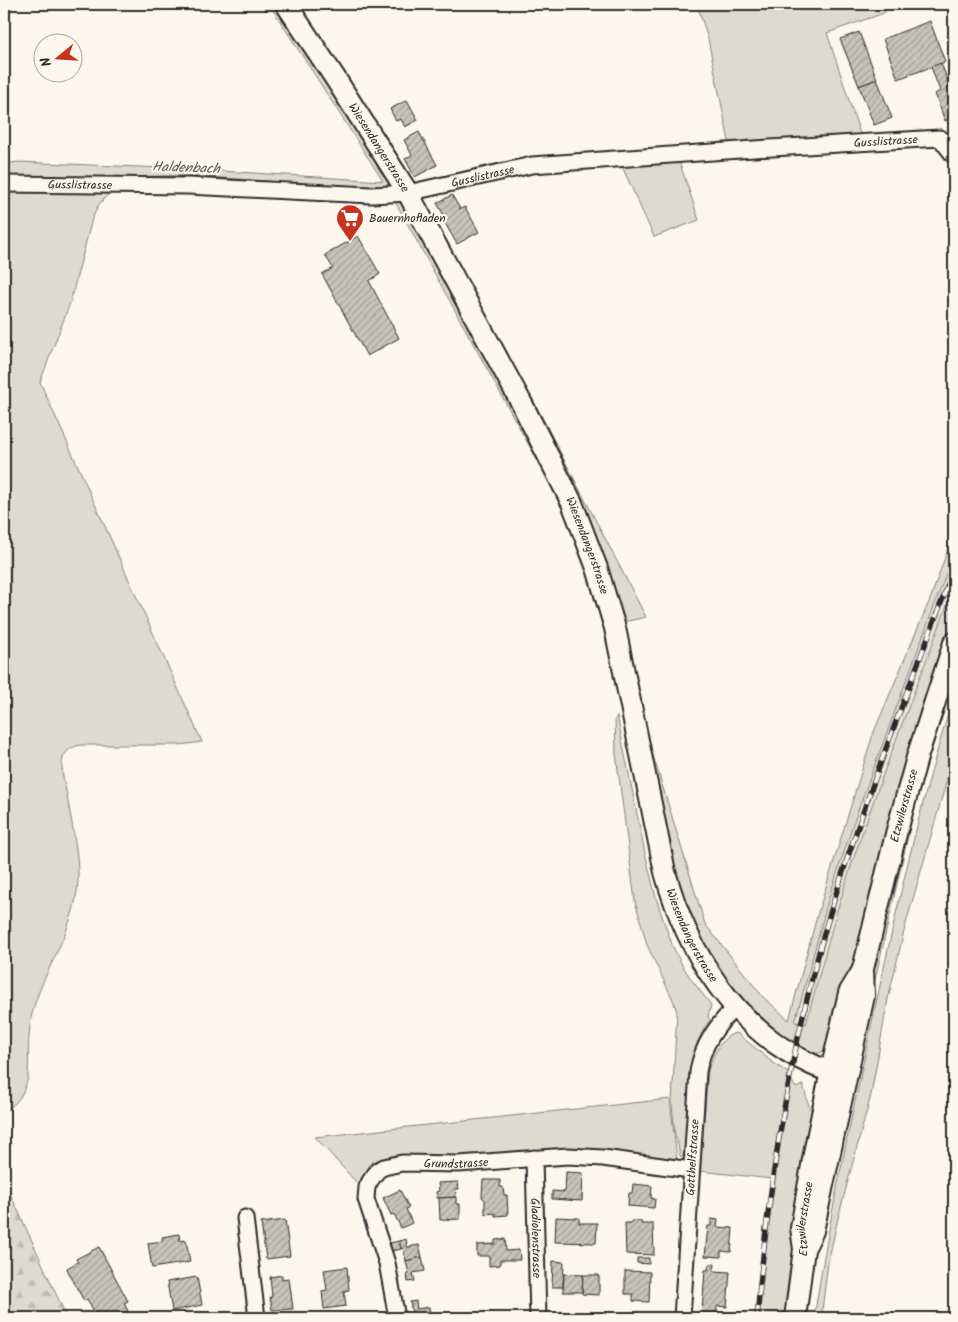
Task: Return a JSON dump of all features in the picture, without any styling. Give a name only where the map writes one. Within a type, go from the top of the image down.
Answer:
[{"type":"main road","name":"Wiesendangerstrasse","points":[[286,4],[408,193],[559,474],[580,522],[604,588],[615,628],[670,891],[683,925],[699,957],[715,981],[754,1025],[782,1046],[810,1063],[838,1073]]},
{"type":"main road","name":"Etzwilerstrasse","points":[[795,1318],[804,1249],[813,1231],[838,1073],[864,996],[863,969],[896,834],[916,763],[954,644]]},
{"type":"street","name":"Gusslistrasse","points":[[4,184],[188,186],[371,194],[408,193],[532,165],[754,149],[940,138],[954,156]]},
{"type":"street","name":"Gotthelfstrasse","points":[[682,1318],[696,1084],[700,1059],[712,1034],[736,1006]]},
{"type":"street","name":"Grundstrasse","points":[[398,1318],[387,1263],[366,1199],[367,1187],[373,1175],[384,1167],[395,1164],[459,1164],[568,1156],[691,1170]]},
{"type":"street","name":"Gladiolenstrasse","points":[[534,1158],[538,1318]]},
{"type":"street","points":[[245,1218],[257,1318]]},
{"type":"shaded area","points":[[954,553],[954,587],[883,775],[828,942],[806,1025],[795,1022],[828,901],[854,821]]},
{"type":"green space","points":[[269,4],[286,4],[337,81],[559,474],[548,480],[391,194],[116,186],[99,204],[92,219],[70,303],[40,382],[202,742],[180,745],[80,745],[70,749],[64,755],[62,772],[74,833],[78,870],[74,907],[34,1006],[29,1033],[28,1078],[17,1101],[4,1111],[4,164],[18,162],[188,169],[383,181]]},
{"type":"green space","points":[[697,4],[889,4],[884,13],[827,33],[863,143],[731,151],[708,39]]},
{"type":"green space","points":[[678,158],[699,220],[654,237],[620,162]]},
{"type":"green space","points":[[532,398],[646,617],[628,621],[622,620],[526,400]]},
{"type":"green space","points":[[954,526],[954,553],[854,821],[828,901],[795,1022],[806,1024],[853,860],[954,587],[954,622],[911,752],[832,1044],[826,1050],[813,1053],[783,1036],[737,993],[724,978],[685,914],[642,733],[652,752],[705,924],[763,997],[789,1020],[817,916],[873,734],[931,597],[951,540],[948,534]]},
{"type":"green space","points":[[954,665],[954,677],[917,797],[869,1006],[871,985],[891,890],[925,761]]},
{"type":"green space","points":[[954,695],[954,755],[905,927],[888,999],[871,1095],[828,1263],[821,1318],[814,1318],[826,1243],[890,940],[919,816]]},
{"type":"green space","points":[[617,716],[645,853],[663,919],[682,965],[711,1005],[708,1017],[710,1020],[702,1033],[692,1065],[689,1083],[686,1152],[682,1157],[680,1156],[675,1137],[672,1102],[677,1012],[647,945],[635,901],[616,754],[615,719]]},
{"type":"green space","points":[[737,1033],[787,1072],[796,1088],[803,1085],[810,1109],[818,1117],[794,1245],[786,1318],[757,1318],[772,1179],[700,1171],[708,1070],[722,1042]]},
{"type":"green space","points":[[670,1099],[678,1168],[603,1158],[389,1165],[366,1193],[315,1137]]},
{"type":"green space","points":[[4,1180],[67,1318],[4,1318]]},
{"type":"building","points":[[930,21],[945,62],[898,79],[883,39]]},
{"type":"building","points":[[859,32],[877,79],[859,86],[840,39]]},
{"type":"building","points":[[941,63],[950,87],[954,86],[954,117],[945,121],[935,94],[940,91],[931,67]]},
{"type":"building","points":[[877,79],[892,118],[874,125],[859,86]]},
{"type":"building","points":[[407,100],[418,120],[405,127],[401,119],[396,121],[390,109]]},
{"type":"building","points":[[419,132],[437,165],[415,177],[405,159],[412,155],[404,140]]},
{"type":"building","points":[[452,195],[460,209],[465,207],[479,232],[457,244],[442,218],[445,217],[437,203]]},
{"type":"building","points":[[358,236],[380,274],[369,281],[399,338],[367,356],[322,274],[333,268],[325,255]]},
{"type":"building","points":[[566,1172],[583,1173],[582,1201],[552,1199],[552,1191],[565,1192]]},
{"type":"building","points":[[483,1180],[500,1180],[500,1187],[503,1187],[504,1195],[507,1195],[508,1215],[495,1216],[495,1213],[485,1214],[485,1200],[482,1197]]},
{"type":"building","points":[[458,1182],[459,1189],[455,1189],[456,1197],[437,1198],[436,1192],[439,1191],[438,1183]]},
{"type":"building","points":[[633,1184],[652,1186],[651,1198],[655,1199],[654,1208],[628,1206],[629,1193],[632,1193]]},
{"type":"building","points":[[400,1190],[409,1208],[406,1209],[412,1223],[401,1228],[394,1214],[391,1215],[383,1198]]},
{"type":"building","points":[[456,1197],[456,1204],[460,1204],[460,1219],[440,1220],[439,1198]]},
{"type":"building","points":[[556,1217],[579,1218],[579,1223],[597,1223],[596,1243],[555,1242]]},
{"type":"building","points":[[711,1219],[718,1220],[717,1227],[733,1228],[731,1252],[721,1251],[721,1257],[705,1256],[708,1226],[711,1226]]},
{"type":"building","points":[[285,1220],[290,1256],[266,1259],[261,1223]]},
{"type":"building","points":[[631,1221],[641,1221],[641,1224],[653,1224],[654,1255],[626,1254],[625,1223],[631,1223]]},
{"type":"building","points":[[179,1234],[180,1241],[186,1240],[190,1262],[152,1268],[148,1243],[163,1241],[162,1237]]},
{"type":"building","points":[[406,1239],[407,1247],[419,1245],[422,1257],[406,1261],[399,1241]]},
{"type":"building","points":[[505,1239],[506,1251],[519,1250],[520,1260],[500,1260],[500,1265],[489,1266],[489,1256],[477,1256],[477,1245],[495,1244],[495,1240]]},
{"type":"building","points":[[399,1241],[401,1249],[392,1251],[390,1243]]},
{"type":"building","points":[[99,1247],[128,1301],[124,1303],[128,1311],[109,1318],[98,1318],[87,1299],[84,1301],[67,1268],[78,1262],[76,1259]]},
{"type":"building","points":[[422,1257],[425,1271],[413,1273],[415,1281],[408,1282],[407,1274],[409,1274],[406,1261]]},
{"type":"building","points":[[637,1258],[649,1258],[649,1264],[637,1263]]},
{"type":"building","points":[[553,1261],[564,1262],[563,1287],[552,1287]]},
{"type":"building","points":[[709,1264],[715,1264],[714,1271],[730,1272],[727,1307],[717,1306],[717,1314],[702,1313],[705,1270],[708,1270]]},
{"type":"building","points":[[347,1267],[349,1290],[344,1291],[346,1306],[324,1309],[322,1291],[327,1290],[324,1270]]},
{"type":"building","points":[[625,1271],[650,1272],[649,1302],[633,1301],[633,1294],[625,1294]]},
{"type":"building","points":[[564,1274],[583,1275],[582,1292],[563,1292]]},
{"type":"building","points":[[282,1275],[282,1279],[289,1278],[293,1309],[272,1310],[270,1277]]},
{"type":"building","points":[[583,1275],[599,1275],[599,1295],[582,1294]]},
{"type":"building","points":[[197,1277],[202,1305],[172,1311],[167,1282]]},
{"type":"building","points":[[416,1301],[417,1309],[429,1307],[430,1318],[413,1318],[410,1302]]},
{"type":"building","points":[[706,1314],[733,1316],[732,1318],[706,1318]]},
{"type":"waterway","name":"Haldenbach","points":[[138,178],[187,177],[274,183]]},
{"type":"railway","points":[[757,1318],[774,1171],[791,1074],[812,977],[854,838],[954,569]]},
{"type":"place","name":"Bauernhofladen","points":[[350,242]]}]
